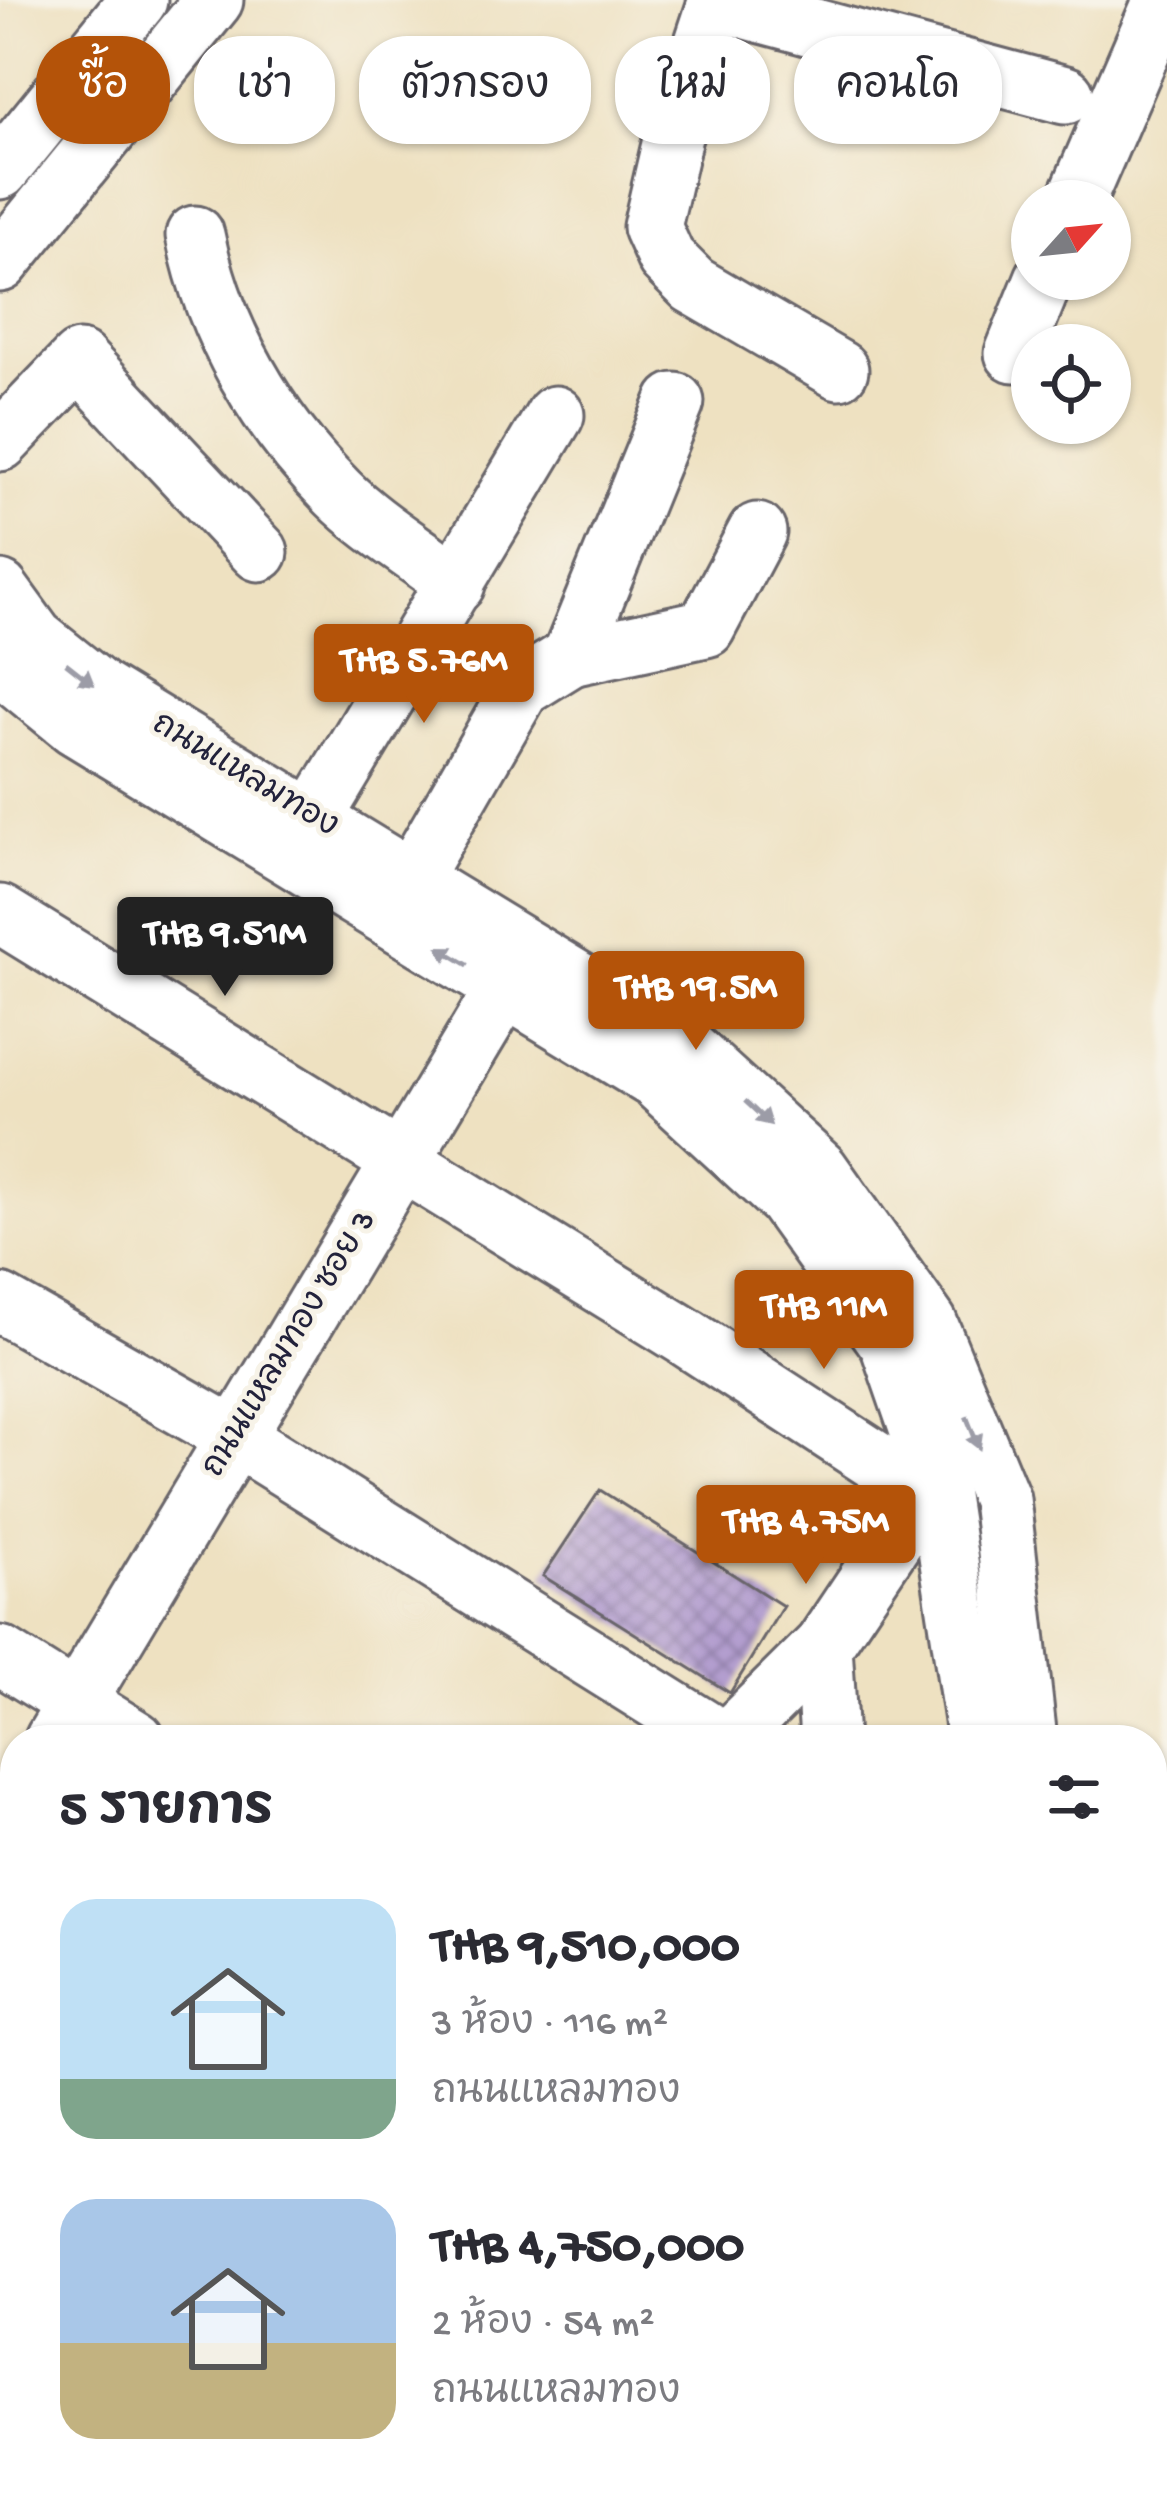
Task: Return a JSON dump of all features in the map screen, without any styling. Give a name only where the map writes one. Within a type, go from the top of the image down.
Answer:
[{"type":"street","points":[[63,185],[6,150],[138,0]]},
{"type":"street","points":[[0,263],[214,0]]},
{"type":"street","points":[[1085,180],[1163,0]]},
{"type":"street","points":[[839,370],[693,285],[666,258],[652,227],[673,136],[718,1],[1065,95]]},
{"type":"street","points":[[196,235],[204,278],[243,370],[290,436],[339,494],[456,584]]},
{"type":"street","points":[[0,442],[79,360],[259,552]]},
{"type":"street","points":[[571,657],[674,402]]},
{"type":"street","points":[[313,819],[555,415]]},
{"type":"street","points":[[411,879],[521,688],[571,657],[706,628],[757,532]]},
{"type":"street","name":"ถนนแหลมทอง","points":[[0,590],[35,638],[100,690],[411,879],[656,1080],[785,1198],[890,1344],[937,1483],[974,1725]]},
{"type":"street","name":"ถนนแหลมทอง","points":[[0,665],[75,726],[517,969],[682,1044],[819,1169],[928,1323],[1000,1499],[1026,1725]]},
{"type":"street","points":[[0,914],[686,1337],[908,1481],[937,1483]]},
{"type":"street","name":"ถนนแหลมทอง ซอย 3","points":[[66,1720],[517,969]]},
{"type":"street","points":[[0,1303],[236,1437],[701,1725]]},
{"type":"street","points":[[741,1725],[823,1646],[937,1483]]},
{"type":"street","points":[[823,1646],[828,1725]]},
{"type":"street","points":[[0,1655],[66,1720]]},
{"type":"building","points":[[600,1490],[783,1606],[730,1693],[543,1576]]}]
